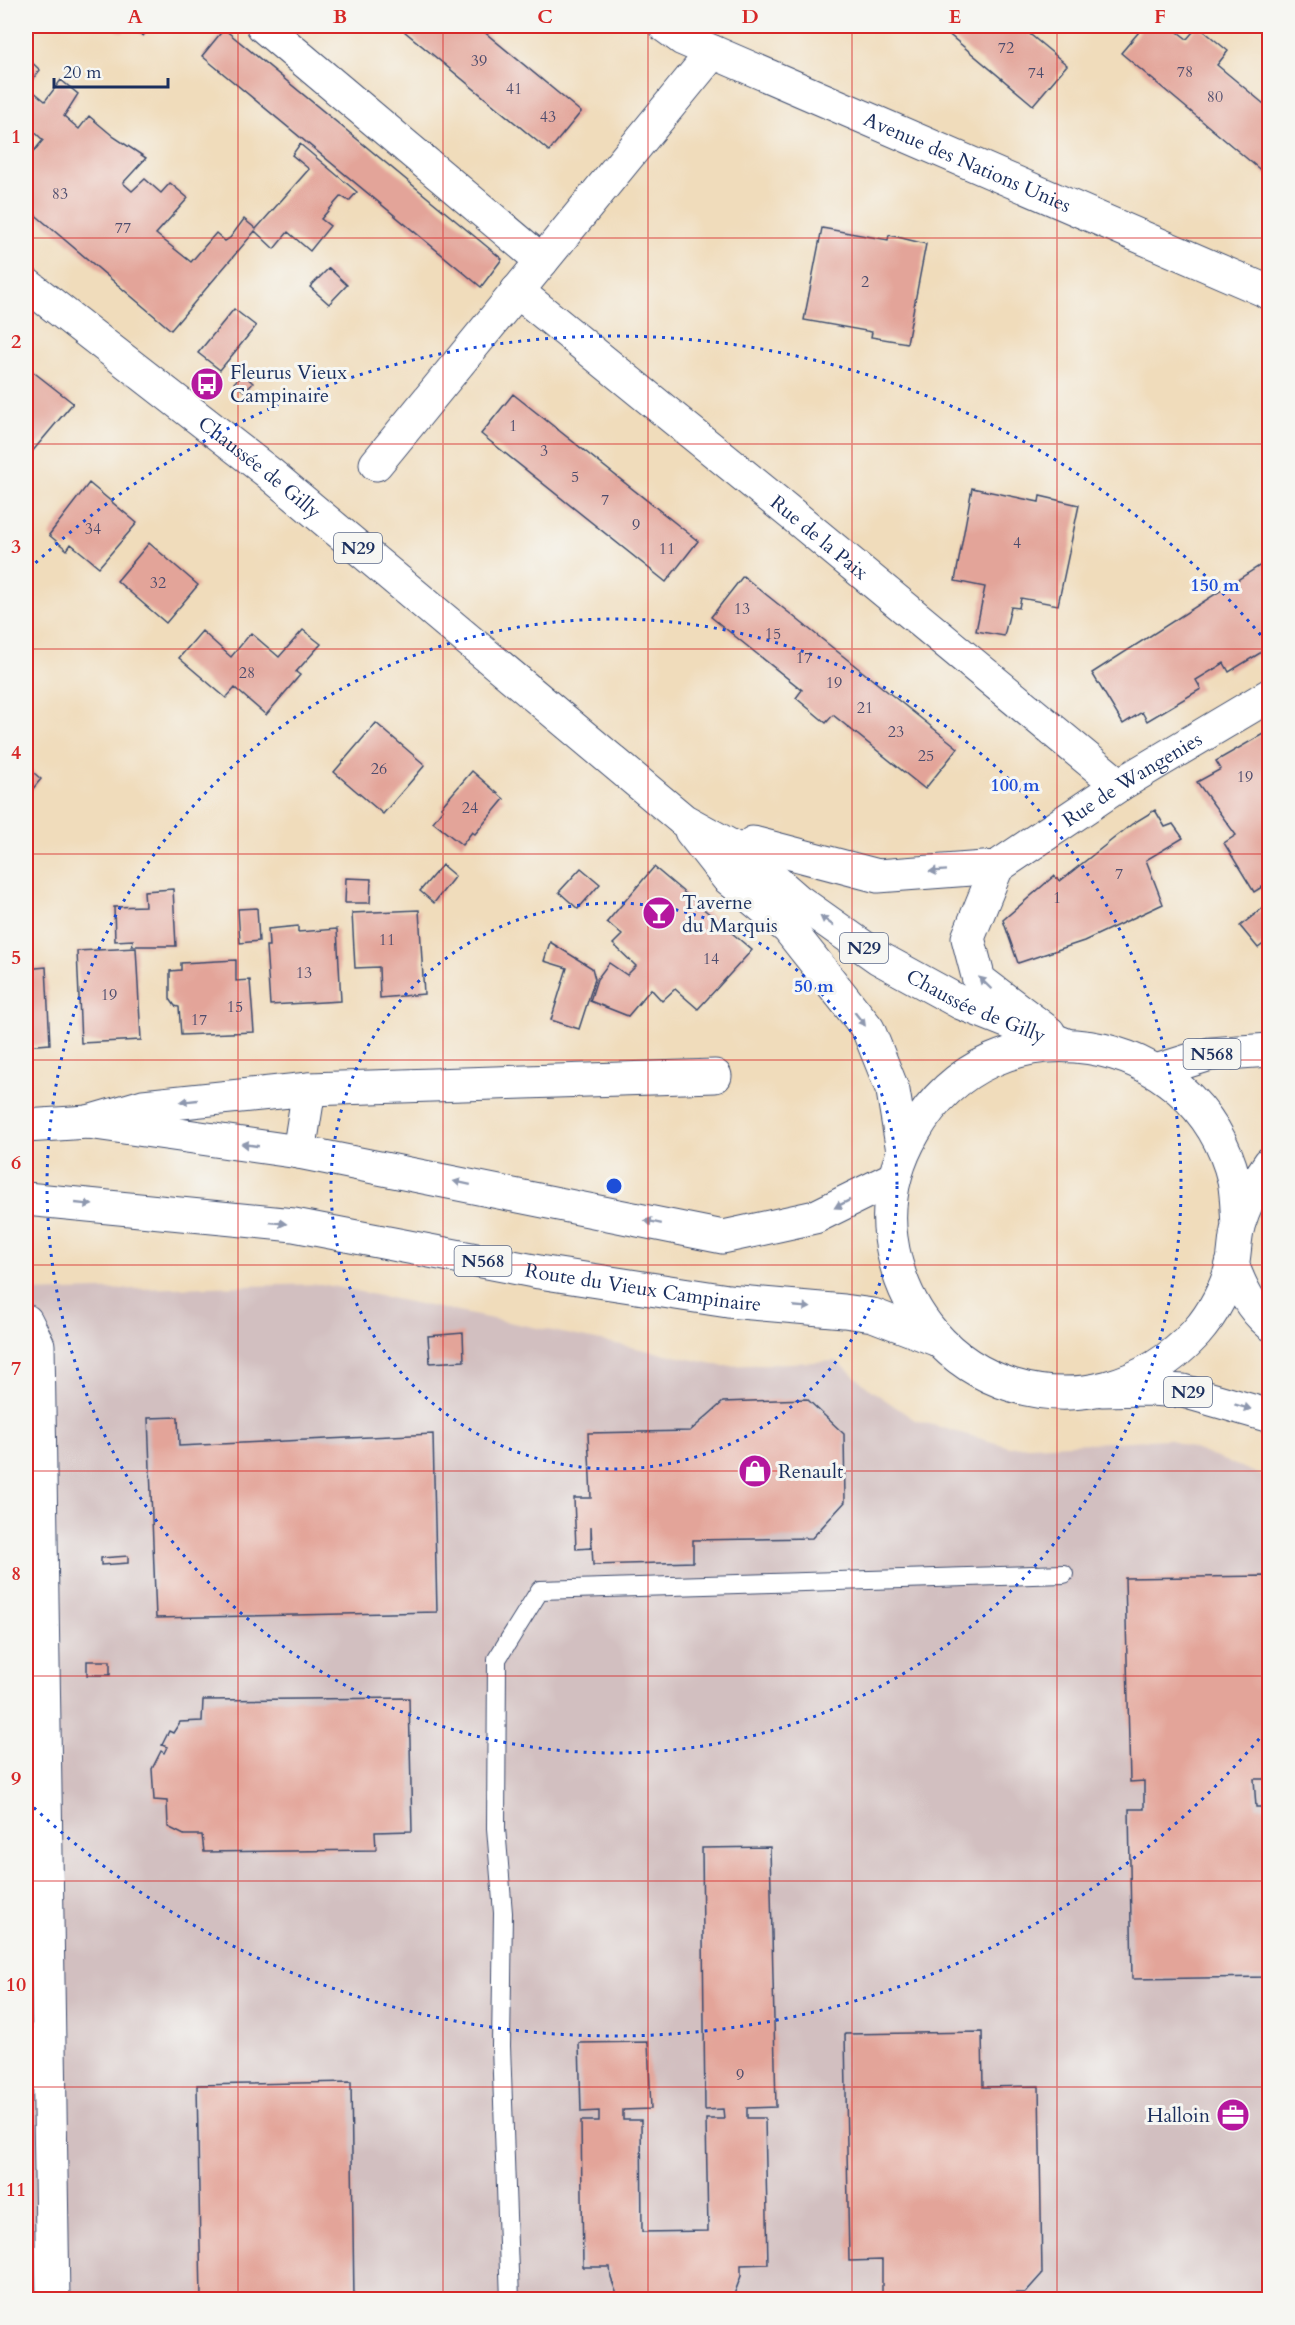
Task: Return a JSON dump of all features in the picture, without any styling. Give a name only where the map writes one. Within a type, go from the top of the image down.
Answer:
[{"type":"main road","points":[[263,26],[542,261]]},
{"type":"main road","name":"Avenue des Nations Unies","points":[[665,26],[683,39],[1253,285],[1269,294]]},
{"type":"main road","points":[[376,464],[713,52]]},
{"type":"main road","name":"Chaussée de Gilly","points":[[26,284],[269,473],[682,820],[728,877],[788,928],[868,1029],[893,1091],[899,1164]]},
{"type":"main road","name":"Rue de la Paix","points":[[517,291],[1119,785]]},
{"type":"main road","name":"Rue de Wangenies","points":[[997,867],[1119,785],[1269,695]]},
{"type":"main road","name":"Chaussée de Gilly","points":[[682,820],[743,853],[797,900],[879,958],[961,1003],[1064,1044]]},
{"type":"main road","points":[[743,853],[753,843],[878,876],[997,867],[968,938],[979,980],[1064,1044]]},
{"type":"main road","points":[[1238,1227],[1234,1181],[1218,1138],[1192,1100],[1156,1071],[1112,1051],[1064,1044],[1024,1049],[985,1063],[951,1085],[924,1115],[899,1164],[889,1221],[895,1264],[911,1305],[938,1340],[972,1368],[1013,1387],[1058,1394],[1102,1390],[1138,1377],[1171,1357],[1198,1331],[1219,1300],[1232,1264],[1238,1227],[1256,1182],[1269,1163]]},
{"type":"main road","name":"N568","points":[[1156,1071],[1210,1054],[1269,1050]]},
{"type":"main road","points":[[88,1122],[143,1106],[309,1089],[716,1076]]},
{"type":"main road","points":[[299,1152],[309,1089]]},
{"type":"main road","points":[[26,1126],[88,1122],[299,1152],[723,1237],[815,1217],[899,1164]]},
{"type":"main road","name":"Route du Vieux Campinaire","points":[[26,1199],[294,1225],[539,1272],[728,1300],[873,1315],[938,1340]]},
{"type":"main road","points":[[1232,1264],[1241,1288],[1255,1311],[1269,1324]]},
{"type":"main road","points":[[32,1333],[53,2300]]},
{"type":"main road","name":"N29","points":[[1102,1390],[1184,1391],[1269,1416]]},
{"type":"lane","points":[[510,2300],[501,2046],[503,1913],[496,1828],[497,1659],[540,1590],[1064,1574]]},
{"type":"shaded area","points":[[321,1284],[724,1366],[837,1361],[871,1390],[915,1420],[1010,1447],[1168,1439],[1269,1478],[1269,2299],[26,2299],[26,1292]]},
{"type":"building","points":[[26,26],[35,26],[26,37]]},
{"type":"building","points":[[112,26],[128,26],[122,33]]},
{"type":"building","points":[[131,26],[151,26],[143,36]]},
{"type":"building","points":[[398,26],[477,26],[581,112],[549,151]]},
{"type":"building","points":[[939,26],[1020,26],[1067,65],[1033,105]]},
{"type":"building","points":[[1144,26],[1170,26],[1187,39],[1198,26],[1228,51],[1217,65],[1270,109],[1270,178],[1121,53]]},
{"type":"building","points":[[224,29],[502,259],[481,287],[202,56]]},
{"type":"building","points":[[26,57],[40,70],[27,86],[45,101],[61,80],[78,94],[64,116],[79,129],[89,116],[114,137],[146,158],[123,183],[132,191],[145,179],[161,193],[170,183],[188,198],[156,234],[191,262],[216,233],[225,241],[230,238],[244,219],[256,229],[309,169],[292,155],[300,144],[357,192],[349,201],[341,196],[321,219],[330,226],[310,251],[288,232],[274,249],[255,231],[171,330],[26,207],[26,161],[43,140],[26,124]]},
{"type":"building","points":[[822,228],[888,240],[889,235],[926,244],[907,343],[871,337],[872,332],[804,320]]},
{"type":"building","points":[[329,268],[347,285],[329,304],[310,287]]},
{"type":"building","points":[[234,309],[256,326],[220,370],[198,353]]},
{"type":"building","points":[[27,367],[73,403],[26,459],[26,369]]},
{"type":"building","points":[[243,374],[253,383],[245,392],[234,383]]},
{"type":"building","points":[[513,394],[698,541],[666,582],[481,434]]},
{"type":"building","points":[[89,483],[137,523],[99,567],[71,544],[67,550],[49,535]]},
{"type":"building","points":[[972,488],[1039,502],[1040,496],[1079,505],[1058,605],[1021,598],[1019,608],[1011,607],[1004,636],[976,631],[985,587],[955,581]]},
{"type":"building","points":[[149,543],[198,585],[166,623],[117,581]]},
{"type":"building","points":[[1270,559],[1270,647],[1229,672],[1224,663],[1196,680],[1201,689],[1147,721],[1142,712],[1123,724],[1092,673]]},
{"type":"building","points":[[743,576],[958,748],[925,789],[833,715],[826,723],[796,698],[802,690],[711,617]]},
{"type":"building","points":[[303,630],[321,644],[296,672],[300,675],[266,715],[235,688],[226,698],[179,658],[202,631],[231,657],[251,633],[279,657]]},
{"type":"building","points":[[376,723],[425,765],[383,814],[334,772]]},
{"type":"building","points":[[1270,730],[1270,882],[1254,892],[1224,843],[1236,835],[1197,782],[1221,769],[1216,761]]},
{"type":"building","points":[[26,766],[41,779],[26,797]]},
{"type":"building","points":[[472,771],[504,799],[475,834],[472,832],[462,845],[433,822],[443,809],[441,807]]},
{"type":"building","points":[[1155,810],[1165,827],[1173,824],[1183,838],[1146,860],[1163,904],[1084,941],[1018,963],[1003,920],[1054,876],[1060,881],[1132,824]]},
{"type":"building","points":[[442,865],[455,876],[434,903],[420,891]]},
{"type":"building","points":[[654,867],[752,950],[698,1009],[675,989],[662,1001],[651,989],[628,1016],[590,1001],[597,979],[609,963],[627,975],[636,966],[613,944],[622,935],[607,922]]},
{"type":"building","points":[[581,868],[600,884],[578,909],[559,892]]},
{"type":"building","points":[[346,878],[371,879],[370,903],[345,903]]},
{"type":"building","points":[[173,889],[176,946],[132,946],[133,940],[115,941],[114,907],[145,906],[144,891]]},
{"type":"building","points":[[1268,904],[1270,906],[1270,939],[1258,948],[1240,926]]},
{"type":"building","points":[[257,908],[259,941],[240,943],[238,909]]},
{"type":"building","points":[[419,910],[424,994],[380,998],[379,967],[355,968],[352,913]]},
{"type":"building","points":[[298,926],[298,932],[337,929],[341,1001],[270,1005],[266,946],[269,946],[268,929]]},
{"type":"building","points":[[550,942],[592,968],[595,979],[579,1029],[551,1020],[567,968],[544,961]]},
{"type":"building","points":[[136,948],[141,1040],[81,1043],[77,951]]},
{"type":"building","points":[[236,960],[236,981],[250,980],[254,1032],[181,1035],[179,1007],[175,1006],[170,999],[170,971],[181,970],[181,963]]},
{"type":"building","points":[[46,967],[50,1044],[26,1046],[26,969]]},
{"type":"building","points":[[463,1333],[464,1361],[430,1363],[428,1336]]},
{"type":"building","points":[[807,1399],[844,1434],[845,1502],[812,1538],[693,1540],[693,1562],[593,1565],[591,1527],[591,1548],[576,1549],[574,1498],[591,1498],[588,1433],[690,1431],[723,1402]]},
{"type":"building","points":[[178,1417],[179,1446],[433,1434],[437,1612],[156,1618],[148,1418]]},
{"type":"building","points":[[128,1556],[128,1563],[101,1565],[101,1558]]},
{"type":"building","points":[[1265,1576],[1270,1618],[1270,1779],[1254,1779],[1256,1807],[1270,1807],[1270,1977],[1132,1979],[1129,1809],[1144,1809],[1144,1781],[1130,1782],[1125,1578]]},
{"type":"building","points":[[87,1661],[110,1661],[110,1675],[87,1675]]},
{"type":"building","points":[[409,1698],[412,1831],[375,1832],[376,1850],[204,1852],[202,1835],[184,1835],[168,1827],[167,1801],[154,1800],[152,1769],[161,1751],[164,1753],[167,1747],[162,1745],[169,1731],[173,1733],[180,1722],[202,1721],[203,1700]]},
{"type":"building","points":[[770,1847],[776,2107],[747,2108],[747,2118],[765,2118],[768,2264],[741,2265],[741,2276],[732,2300],[619,2300],[611,2278],[610,2267],[583,2267],[581,2121],[599,2121],[599,2111],[581,2112],[579,2043],[648,2042],[651,2109],[623,2110],[623,2120],[641,2120],[642,2232],[708,2231],[706,2119],[724,2119],[723,2109],[705,2110],[702,1848]]},
{"type":"building","points":[[982,2032],[983,2087],[1039,2086],[1042,2274],[1025,2293],[1002,2293],[1008,2300],[882,2300],[882,2260],[849,2261],[845,2034]]},
{"type":"building","points":[[351,2082],[354,2300],[201,2300],[197,2085]]},
{"type":"place","name":"Fleurus Vieux Campinaire","points":[[207,384]]},
{"type":"place","name":"Taverne du Marquis","points":[[659,913]]},
{"type":"place","name":"Renault","points":[[755,1471]]},
{"type":"place","name":"Halloin","points":[[1233,2115]]}]
